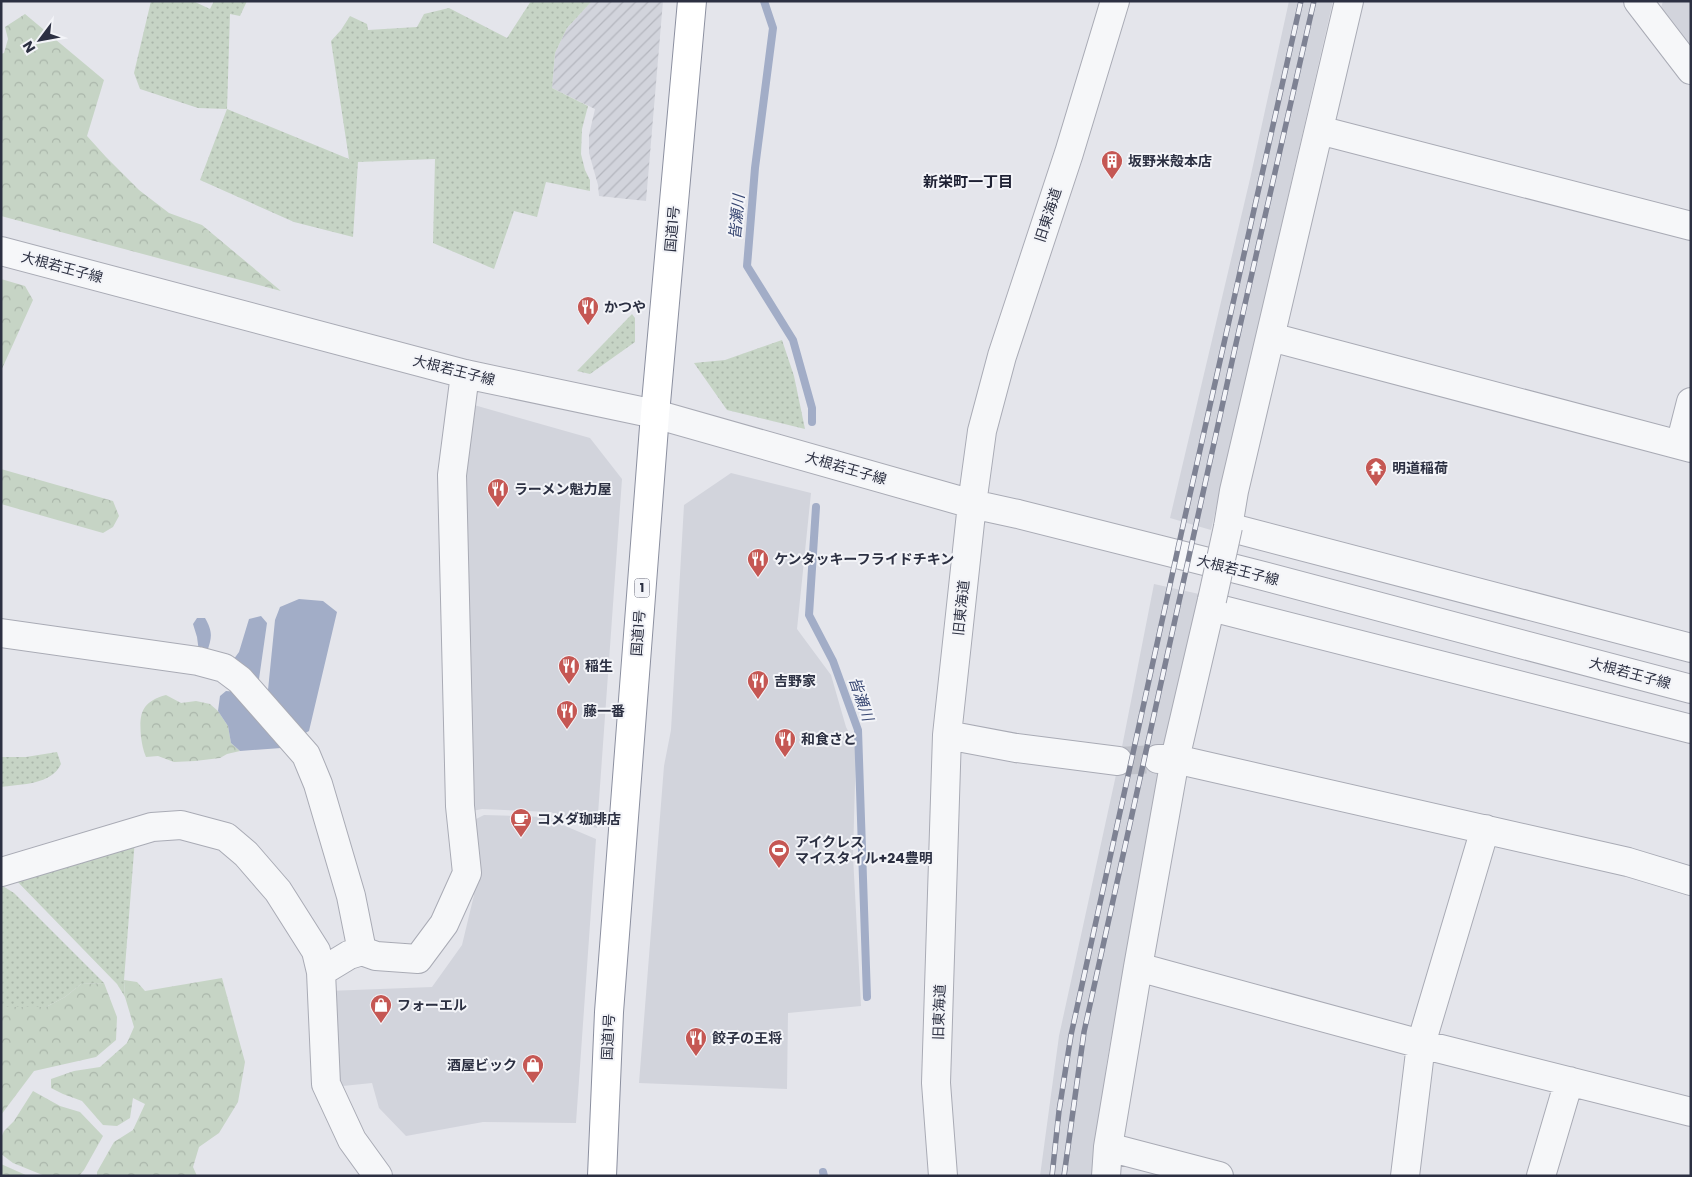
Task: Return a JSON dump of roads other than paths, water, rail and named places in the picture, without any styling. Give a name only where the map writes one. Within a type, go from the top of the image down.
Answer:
[{"type":"highway","name":"国道1号","points":[[602,1176],[609,1012],[655,414],[692,1]]},
{"type":"street","name":"旧東海道","points":[[942,1176],[936,1083],[947,735],[972,504],[982,431],[1002,356],[1069,153],[1115,1]]},
{"type":"street","points":[[1106,1176],[1108,1147],[1138,967],[1167,759],[1212,604],[1234,490],[1349,1]]},
{"type":"street","points":[[1638,1],[1691,70]]},
{"type":"street","points":[[1319,130],[1691,226]]},
{"type":"street","name":"大根若王子線","points":[[1,251],[465,374],[655,414],[972,504],[1239,570],[1691,689]]},
{"type":"street","points":[[1271,337],[1685,446],[1691,402]]},
{"type":"street","points":[[321,972],[349,955],[362,951],[376,956],[418,960],[444,924],[466,873],[460,806],[452,475],[465,374]]},
{"type":"street","points":[[1228,527],[1691,648]]},
{"type":"street","points":[[1212,604],[1691,729]]},
{"type":"street","points":[[1,633],[198,661],[224,668],[240,680],[306,755],[318,784],[351,896],[362,951]]},
{"type":"street","points":[[947,735],[1016,748],[1118,761]]},
{"type":"street","points":[[1167,759],[1628,862],[1691,881]]},
{"type":"street","points":[[1,872],[152,827],[181,825],[226,837],[246,854],[278,890],[316,951],[321,972],[326,1084],[352,1140],[378,1176]]},
{"type":"street","points":[[1405,1176],[1421,1044],[1485,829]]},
{"type":"street","points":[[1138,967],[1421,1044],[1691,1112]]},
{"type":"street","points":[[1541,1176],[1569,1082]]},
{"type":"street","points":[[1108,1147],[1219,1176]]},
{"type":"water","points":[[299,599],[323,601],[337,612],[309,731],[298,737],[267,700],[275,620],[280,607]]},
{"type":"water","points":[[261,616],[267,623],[258,686],[231,663],[239,652],[249,619]]},
{"type":"water","points":[[197,618],[205,618],[209,627],[211,638],[207,652],[199,652],[193,624]]},
{"type":"water","points":[[226,691],[238,692],[281,748],[240,751],[231,743],[228,726],[218,711],[220,696]]},
{"type":"waterway","name":"皆瀬川","points":[[764,1],[773,28],[755,168],[747,266],[793,340],[812,408],[812,422]]},
{"type":"waterway","name":"皆瀬川","points":[[816,507],[809,615],[833,661],[858,730],[867,997]]},
{"type":"waterway","name":"皆瀬川","points":[[823,1172],[824,1176]]},
{"type":"tunnel","points":[[1118,761],[1158,759]]},
{"type":"railway","points":[[1052,1176],[1059,1111],[1071,1035],[1301,1]]},
{"type":"railway","points":[[1064,1176],[1084,1032],[1235,348],[1314,1]]},
{"type":"place","name":"坂野米殻本店","points":[[1112,180]]},
{"type":"place","name":"かつや","points":[[588,326]]},
{"type":"place","name":"明道稲荷","points":[[1376,487]]},
{"type":"place","name":"ラーメン魁力屋","points":[[498,508]]},
{"type":"place","name":"ケンタッキーフライドチキン","points":[[758,578]]},
{"type":"place","name":"稲生","points":[[569,685]]},
{"type":"place","name":"吉野家","points":[[758,700]]},
{"type":"place","name":"藤一番","points":[[567,730]]},
{"type":"place","name":"和食さと","points":[[785,758]]},
{"type":"place","name":"コメダ珈琲店","points":[[521,838]]},
{"type":"place","name":"アイクレス マイスタイル+24豊明","points":[[779,869]]},
{"type":"place","name":"フォーエル","points":[[381,1024]]},
{"type":"place","name":"餃子の王将","points":[[696,1057]]},
{"type":"place","name":"酒屋ビック","points":[[533,1084]]},
{"type":"district","name":"新栄町一丁目","points":[[968,182]]}]
